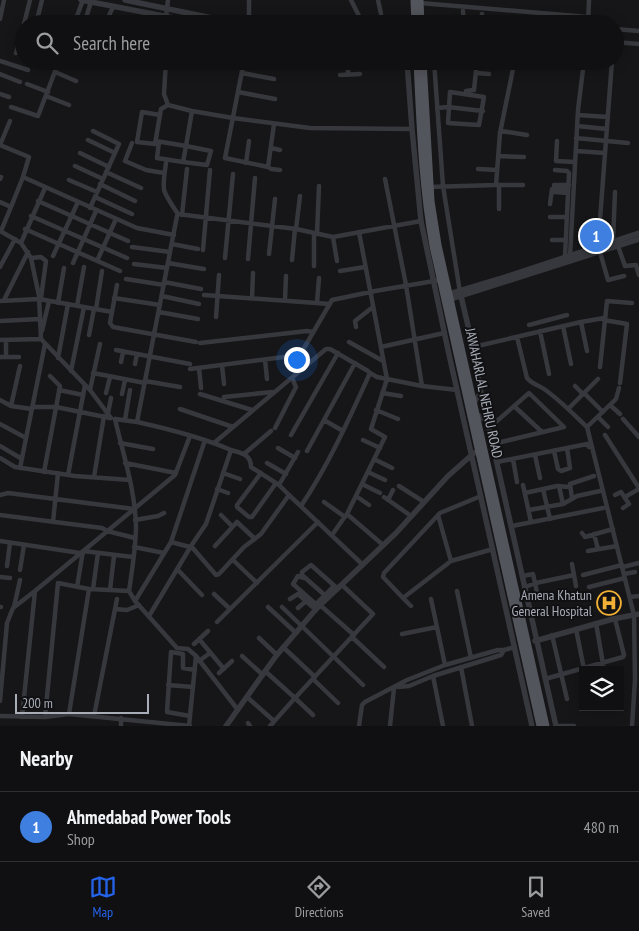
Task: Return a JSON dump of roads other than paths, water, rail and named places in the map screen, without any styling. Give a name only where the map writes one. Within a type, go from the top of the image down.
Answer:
[{"type":"main road","points":[[416,15],[418,1]]},
{"type":"main road","points":[[418,1],[420,15]]},
{"type":"main road","name":"JAWAHARLAL NEHRU ROAD","points":[[417,70],[425,204],[437,280],[474,402],[521,645],[546,726]]},
{"type":"main road","name":"JAWAHARLAL NEHRU ROAD","points":[[423,70],[430,187],[444,298],[475,452],[540,726]]},
{"type":"street","points":[[0,19],[4,0]]},
{"type":"street","points":[[26,15],[30,0]]},
{"type":"street","points":[[38,15],[42,0]]},
{"type":"street","points":[[77,15],[82,0],[147,15]]},
{"type":"street","points":[[128,0],[199,15]]},
{"type":"street","points":[[168,0],[168,15]]},
{"type":"street","points":[[249,0],[249,15]]},
{"type":"street","points":[[351,0],[358,15]]},
{"type":"street","points":[[378,0],[381,14]]},
{"type":"street","points":[[588,15],[589,0]]},
{"type":"street","points":[[418,1],[567,15]]},
{"type":"street","points":[[87,15],[92,2]]},
{"type":"street","points":[[110,15],[113,7]]},
{"type":"street","points":[[463,11],[463,15]]},
{"type":"street","points":[[624,30],[639,31]]},
{"type":"street","points":[[624,43],[639,44]]},
{"type":"street","points":[[0,61],[15,66]]},
{"type":"street","points":[[11,107],[38,116],[56,70],[76,81]]},
{"type":"street","points":[[165,70],[164,94],[168,105]]},
{"type":"street","points":[[242,70],[224,157],[280,170]]},
{"type":"street","points":[[296,374],[300,356],[332,300],[437,280],[421,221],[408,70]]},
{"type":"street","points":[[435,70],[443,186],[460,294],[482,393],[474,402]]},
{"type":"street","points":[[460,90],[474,90],[476,70]]},
{"type":"street","points":[[499,209],[497,185],[500,131],[513,70]]},
{"type":"street","points":[[568,256],[583,70]]},
{"type":"street","points":[[611,70],[599,249],[608,280],[624,276]]},
{"type":"street","points":[[242,73],[274,79]]},
{"type":"street","points":[[476,73],[489,74]]},
{"type":"street","points":[[0,74],[20,82]]},
{"type":"street","points":[[340,75],[360,74]]},
{"type":"street","points":[[26,84],[69,105]]},
{"type":"street","points":[[238,92],[275,99]]},
{"type":"street","points":[[452,92],[483,96],[485,99],[481,123],[477,126],[450,124],[447,122],[448,107],[452,92]]},
{"type":"street","points":[[0,94],[9,97]]},
{"type":"street","points":[[157,141],[210,150],[207,165],[157,158],[157,141],[160,115],[162,108],[168,105],[233,118],[310,128],[412,129]]},
{"type":"street","points":[[437,108],[448,107],[482,111]]},
{"type":"street","points":[[183,162],[192,111]]},
{"type":"street","points":[[157,141],[154,145],[136,140],[142,112],[160,115]]},
{"type":"street","points":[[578,114],[608,117]]},
{"type":"street","points":[[425,119],[438,119]]},
{"type":"street","points":[[10,121],[0,145],[29,157],[23,177],[0,231],[15,239],[28,252],[40,299]]},
{"type":"street","points":[[268,167],[274,124]]},
{"type":"street","points":[[577,126],[607,129]]},
{"type":"street","points":[[500,131],[526,135]]},
{"type":"street","points":[[90,208],[118,143],[93,132]]},
{"type":"street","points":[[576,138],[628,143]]},
{"type":"street","points":[[88,140],[115,153]]},
{"type":"street","points":[[246,163],[249,141]]},
{"type":"street","points":[[557,142],[556,161],[575,162]]},
{"type":"street","points":[[132,143],[125,161],[146,170],[164,173]]},
{"type":"street","points":[[271,148],[280,150]]},
{"type":"street","points":[[576,150],[605,153]]},
{"type":"street","points":[[80,153],[141,188]]},
{"type":"street","points":[[498,156],[524,157]]},
{"type":"street","points":[[166,163],[162,189],[180,215],[296,229],[333,237],[421,221]]},
{"type":"street","points":[[75,166],[103,179]]},
{"type":"street","points":[[138,422],[170,252],[180,215],[187,169]]},
{"type":"street","points":[[478,169],[498,170]]},
{"type":"street","points":[[172,244],[200,249],[206,218],[210,170]]},
{"type":"street","points":[[555,170],[569,172],[566,240],[568,256]]},
{"type":"street","points":[[225,258],[233,174]]},
{"type":"street","points":[[23,177],[116,220],[137,228],[174,235]]},
{"type":"street","points":[[248,259],[254,178]]},
{"type":"street","points":[[385,179],[406,285],[422,386]]},
{"type":"street","points":[[69,180],[132,214]]},
{"type":"street","points":[[100,184],[135,201]]},
{"type":"street","points":[[430,187],[523,185]]},
{"type":"street","points":[[554,185],[568,189]]},
{"type":"street","points":[[314,266],[319,186]]},
{"type":"street","points":[[20,243],[45,188]]},
{"type":"street","points":[[550,204],[552,189],[568,189]]},
{"type":"street","points":[[554,192],[568,189]]},
{"type":"street","points":[[612,242],[615,192]]},
{"type":"street","points":[[292,260],[300,196]]},
{"type":"street","points":[[270,254],[275,199]]},
{"type":"street","points":[[0,202],[11,207]]},
{"type":"street","points":[[38,202],[128,241]]},
{"type":"street","points":[[53,256],[78,202]]},
{"type":"street","points":[[73,263],[96,210]]},
{"type":"street","points":[[32,216],[127,258]]},
{"type":"street","points":[[550,217],[567,217]]},
{"type":"street","points":[[97,261],[116,220]]},
{"type":"street","points":[[26,229],[120,270]]},
{"type":"street","points":[[332,535],[346,516],[384,437],[371,429],[387,379],[359,232]]},
{"type":"street","points":[[532,726],[521,645],[493,549],[481,496],[475,452],[457,390],[444,333],[444,298],[599,249],[612,242],[639,233]]},
{"type":"street","points":[[333,237],[337,261]]},
{"type":"street","points":[[0,268],[15,239]]},
{"type":"street","points":[[460,294],[568,256],[618,246],[639,239]]},
{"type":"street","points":[[552,240],[566,240]]},
{"type":"street","points":[[618,246],[625,266],[636,265],[639,275]]},
{"type":"street","points":[[132,247],[170,252]]},
{"type":"street","points":[[28,252],[2,300],[40,299],[112,312]]},
{"type":"street","points":[[31,258],[40,257],[46,261],[40,299],[41,339],[90,390],[109,417],[120,443],[130,480],[135,520],[135,538],[129,591],[137,603],[177,648],[188,649],[198,659],[238,710]]},
{"type":"street","points":[[134,264],[204,268]]},
{"type":"street","points":[[77,306],[84,267]]},
{"type":"street","points":[[340,272],[365,267]]},
{"type":"street","points":[[58,303],[64,268]]},
{"type":"street","points":[[89,334],[102,271]]},
{"type":"street","points":[[252,298],[253,273]]},
{"type":"street","points":[[216,316],[219,275]]},
{"type":"street","points":[[285,300],[286,276]]},
{"type":"street","points":[[317,303],[318,278]]},
{"type":"street","points":[[126,280],[201,289]]},
{"type":"street","points":[[117,285],[110,326],[198,343],[307,331],[313,332]]},
{"type":"street","points":[[204,295],[330,304]]},
{"type":"street","points":[[162,296],[199,304]]},
{"type":"street","points":[[114,298],[160,305]]},
{"type":"street","points":[[600,366],[604,319],[608,300],[632,303]]},
{"type":"street","points":[[41,332],[49,301]]},
{"type":"street","points":[[58,358],[68,304]]},
{"type":"street","points":[[71,371],[84,307]]},
{"type":"street","points":[[356,327],[355,321],[373,307]]},
{"type":"street","points":[[158,312],[198,319]]},
{"type":"street","points":[[529,325],[567,316]]},
{"type":"street","points":[[473,347],[581,322],[604,319],[627,324],[618,396],[587,428]]},
{"type":"street","points":[[0,321],[40,320]]},
{"type":"street","points":[[546,321],[548,329]]},
{"type":"street","points":[[581,322],[587,351]]},
{"type":"street","points":[[563,326],[571,364]]},
{"type":"street","points":[[540,331],[549,374]]},
{"type":"street","points":[[381,347],[444,333]]},
{"type":"street","points":[[517,336],[527,378],[543,388],[587,428],[624,576],[636,615],[637,684],[636,711],[632,726]]},
{"type":"street","points":[[0,340],[41,339]]},
{"type":"street","points":[[6,340],[6,357]]},
{"type":"street","points":[[350,342],[383,361]]},
{"type":"street","points":[[20,468],[45,344]]},
{"type":"street","points":[[90,390],[100,344]]},
{"type":"street","points":[[214,443],[326,349],[330,348],[377,377],[422,386],[457,390]]},
{"type":"street","points":[[116,350],[199,368],[300,356]]},
{"type":"street","points":[[121,362],[123,352]]},
{"type":"street","points":[[291,435],[338,353]]},
{"type":"street","points":[[135,364],[137,354]]},
{"type":"street","points":[[0,357],[19,357]]},
{"type":"street","points":[[265,360],[267,379]]},
{"type":"street","points":[[307,451],[355,363]]},
{"type":"street","points":[[222,365],[224,384]]},
{"type":"street","points":[[11,406],[20,366]]},
{"type":"street","points":[[199,368],[201,388]]},
{"type":"street","points":[[301,506],[320,477],[370,373]]},
{"type":"street","points":[[93,374],[180,388]]},
{"type":"street","points":[[44,472],[60,385],[50,376]]},
{"type":"street","points":[[106,393],[110,377]]},
{"type":"street","points":[[244,454],[273,430],[296,387],[292,378]]},
{"type":"street","points":[[568,409],[598,379]]},
{"type":"street","points":[[122,394],[126,380]]},
{"type":"street","points":[[68,475],[85,385]]},
{"type":"street","points":[[575,386],[603,412]]},
{"type":"street","points":[[59,390],[83,395]]},
{"type":"street","points":[[125,420],[130,390]]},
{"type":"street","points":[[224,397],[274,392]]},
{"type":"street","points":[[382,393],[400,396]]},
{"type":"street","points":[[489,428],[529,393],[564,427],[493,444]]},
{"type":"street","points":[[200,394],[252,410]]},
{"type":"street","points":[[94,477],[109,417],[111,398]]},
{"type":"street","points":[[0,400],[11,406],[32,408],[56,407],[138,422],[205,440],[244,454],[249,458],[251,467],[278,484],[363,564]]},
{"type":"street","points":[[610,405],[620,414]]},
{"type":"street","points":[[514,406],[542,432]]},
{"type":"street","points":[[180,409],[233,427]]},
{"type":"street","points":[[376,410],[398,419]]},
{"type":"street","points":[[476,414],[487,421],[489,428],[556,726],[574,726]]},
{"type":"street","points":[[598,417],[608,427]]},
{"type":"street","points":[[623,419],[639,437]]},
{"type":"street","points":[[324,420],[343,431]]},
{"type":"street","points":[[0,424],[26,438]]},
{"type":"street","points":[[605,434],[639,488],[625,497]]},
{"type":"street","points":[[0,701],[7,622],[14,607],[176,473],[190,436]]},
{"type":"street","points":[[115,609],[127,610],[137,603],[171,542],[205,440]]},
{"type":"street","points":[[363,440],[380,448]]},
{"type":"street","points":[[120,443],[153,449]]},
{"type":"street","points":[[497,462],[589,445],[593,464]]},
{"type":"street","points":[[0,446],[22,459]]},
{"type":"street","points":[[278,448],[295,458]]},
{"type":"street","points":[[554,451],[558,469],[561,471],[570,468],[567,448]]},
{"type":"street","points":[[149,616],[190,546],[206,524],[231,450]]},
{"type":"street","points":[[261,473],[236,505],[249,517],[252,517],[286,474],[298,452]]},
{"type":"street","points":[[226,726],[283,647],[326,597],[383,545],[448,476],[475,452]]},
{"type":"street","points":[[535,455],[540,478]]},
{"type":"street","points":[[0,458],[20,468],[68,475],[130,480]]},
{"type":"street","points":[[374,459],[392,468]]},
{"type":"street","points":[[513,459],[517,482]]},
{"type":"street","points":[[125,463],[176,473]]},
{"type":"street","points":[[267,463],[286,474]]},
{"type":"street","points":[[368,472],[386,480]]},
{"type":"street","points":[[53,522],[58,473]]},
{"type":"street","points":[[223,473],[240,480]]},
{"type":"street","points":[[572,498],[569,487],[572,482],[594,476]]},
{"type":"street","points":[[634,480],[639,476]]},
{"type":"street","points":[[362,484],[380,493]]},
{"type":"street","points":[[523,485],[531,522]]},
{"type":"street","points":[[399,486],[424,502]]},
{"type":"street","points":[[525,493],[559,486],[569,487]]},
{"type":"street","points":[[559,486],[563,504]]},
{"type":"street","points":[[218,489],[228,493]]},
{"type":"street","points":[[543,489],[550,519]]},
{"type":"street","points":[[393,490],[386,498],[411,516]]},
{"type":"street","points":[[528,510],[563,504],[572,498],[600,491]]},
{"type":"street","points":[[615,495],[621,492],[625,497],[629,504],[623,508]]},
{"type":"street","points":[[0,495],[8,493],[134,508]]},
{"type":"street","points":[[171,542],[190,546],[216,574],[219,574],[244,547],[261,534],[289,495]]},
{"type":"street","points":[[356,496],[369,505]]},
{"type":"street","points":[[411,606],[383,575],[438,515],[481,496]]},
{"type":"street","points":[[324,502],[346,516],[383,545]]},
{"type":"street","points":[[512,526],[603,508]]},
{"type":"street","points":[[135,520],[158,516],[164,513]]},
{"type":"street","points":[[0,515],[102,528],[135,538]]},
{"type":"street","points":[[221,515],[232,526]]},
{"type":"street","points":[[438,515],[451,561]]},
{"type":"street","points":[[217,622],[318,522]]},
{"type":"street","points":[[214,546],[235,523],[238,523],[255,539]]},
{"type":"street","points":[[582,533],[584,537],[613,529]]},
{"type":"street","points":[[594,534],[598,549]]},
{"type":"street","points":[[0,541],[133,557]]},
{"type":"street","points":[[6,566],[10,543]]},
{"type":"street","points":[[20,570],[24,545]]},
{"type":"street","points":[[588,551],[618,546]]},
{"type":"street","points":[[134,547],[164,553]]},
{"type":"street","points":[[403,598],[451,561],[493,549]]},
{"type":"street","points":[[77,587],[81,552]]},
{"type":"street","points":[[69,714],[98,554]]},
{"type":"street","points":[[110,590],[114,556]]},
{"type":"street","points":[[233,560],[257,583]]},
{"type":"street","points":[[583,575],[639,563]]},
{"type":"street","points":[[572,564],[576,586]]},
{"type":"street","points":[[270,726],[373,614],[311,565],[302,574],[326,597]]},
{"type":"street","points":[[176,569],[202,595]]},
{"type":"street","points":[[589,587],[635,572]]},
{"type":"street","points":[[522,576],[533,574],[536,583],[538,596],[528,600]]},
{"type":"street","points":[[525,587],[574,575]]},
{"type":"street","points":[[326,597],[301,576],[298,576],[292,584],[353,636],[384,667]]},
{"type":"street","points":[[0,577],[10,578]]},
{"type":"street","points":[[49,579],[77,587],[129,591]]},
{"type":"street","points":[[14,607],[20,580]]},
{"type":"street","points":[[44,717],[58,583]]},
{"type":"street","points":[[22,717],[35,591]]},
{"type":"street","points":[[457,591],[471,658]]},
{"type":"street","points":[[214,594],[230,609]]},
{"type":"street","points":[[290,599],[297,594],[306,601],[318,606]]},
{"type":"street","points":[[630,597],[639,596]]},
{"type":"street","points":[[94,716],[117,599]]},
{"type":"street","points":[[431,599],[445,665]]},
{"type":"street","points":[[298,608],[306,601]]},
{"type":"street","points":[[268,607],[296,633]]},
{"type":"street","points":[[282,607],[362,685]]},
{"type":"street","points":[[360,726],[363,703],[407,680],[445,665],[596,623],[636,615]]},
{"type":"street","points":[[593,666],[624,656],[615,619]]},
{"type":"street","points":[[596,623],[603,666]]},
{"type":"street","points":[[402,634],[437,627]]},
{"type":"street","points":[[576,629],[583,666]]},
{"type":"street","points":[[194,644],[208,631]]},
{"type":"street","points":[[552,635],[567,699]]},
{"type":"street","points":[[259,638],[277,655]]},
{"type":"street","points":[[199,639],[224,669]]},
{"type":"street","points":[[283,647],[338,703]]},
{"type":"street","points":[[394,688],[409,686],[433,676],[501,655],[504,650]]},
{"type":"street","points":[[190,716],[166,712],[171,652],[183,654],[183,668],[195,670]]},
{"type":"street","points":[[0,716],[44,717],[69,714],[189,726],[195,670],[198,659],[210,652]]},
{"type":"street","points":[[242,656],[296,698],[313,715]]},
{"type":"street","points":[[219,673],[232,661]]},
{"type":"street","points":[[461,667],[472,726]]},
{"type":"street","points":[[545,678],[579,670]]},
{"type":"street","points":[[433,676],[443,726]]},
{"type":"street","points":[[168,685],[193,687]]},
{"type":"street","points":[[390,726],[394,688]]},
{"type":"street","points":[[247,697],[274,721]]},
{"type":"street","points":[[121,718],[121,726]]},
{"type":"place","name":"Ahmedabad Power Tools","points":[[596,236]]},
{"type":"place","name":"Amena Khatun General Hospital","points":[[609,603]]}]
